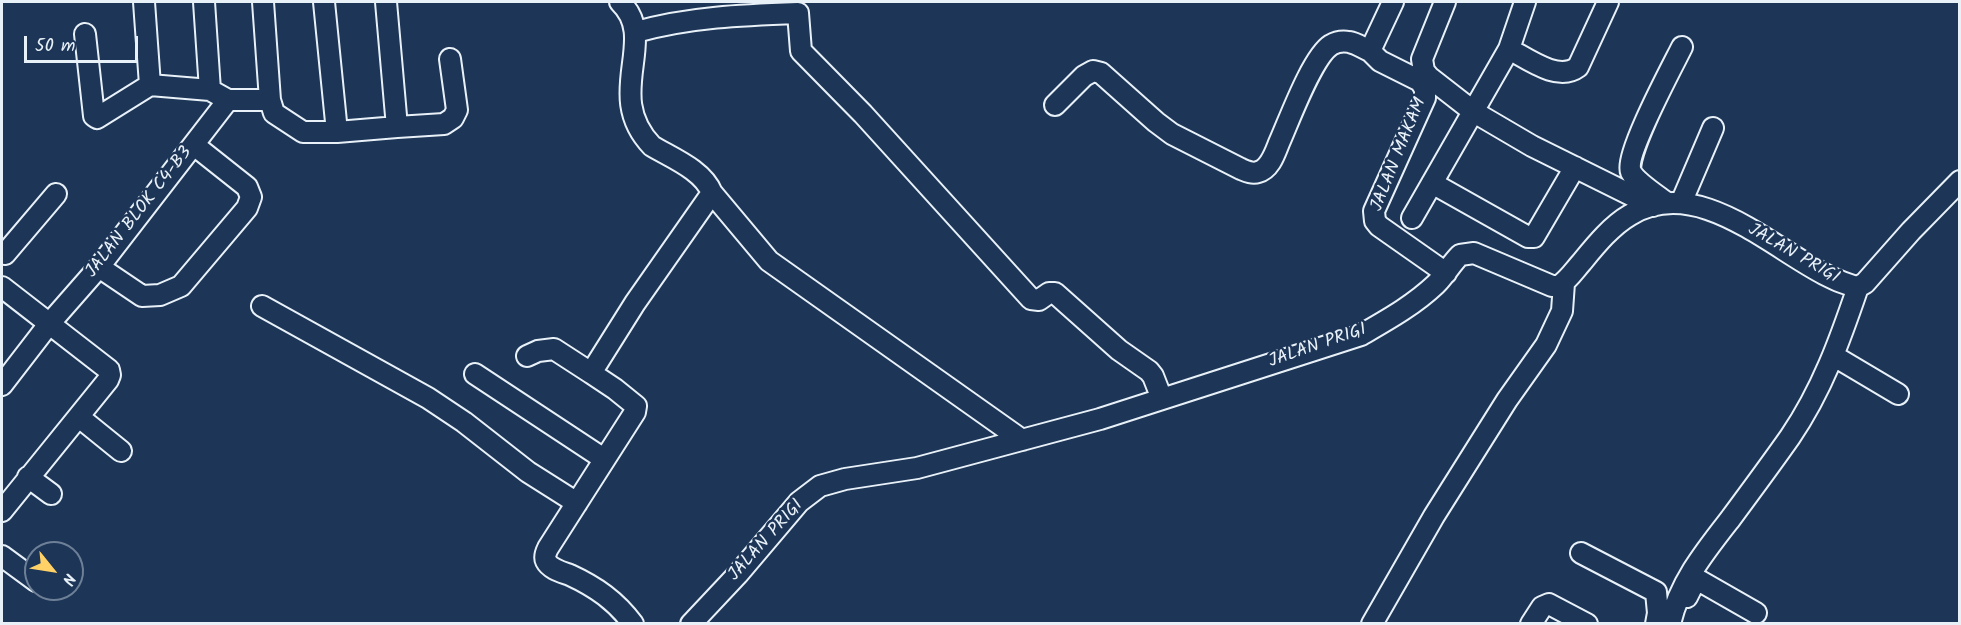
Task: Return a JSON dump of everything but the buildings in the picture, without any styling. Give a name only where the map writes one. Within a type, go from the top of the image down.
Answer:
[{"type":"street","points":[[144,2],[150,86]]},
{"type":"street","points":[[204,2],[210,90]]},
{"type":"street","points":[[263,2],[270,100],[274,113],[303,132],[337,132],[444,124],[453,118],[457,110],[450,59]]},
{"type":"street","points":[[324,2],[337,132]]},
{"type":"street","points":[[386,2],[397,127]]},
{"type":"street","points":[[620,2],[629,12],[636,32],[629,93],[633,116],[651,146],[699,175],[708,183],[712,193],[769,261],[1022,440]]},
{"type":"street","points":[[1055,105],[1084,76],[1093,71],[1101,73],[1172,134],[1241,169],[1251,173],[1260,172],[1268,165],[1275,153],[1302,91],[1323,53],[1331,45],[1341,42],[1352,42],[1370,51],[1393,2]]},
{"type":"street","points":[[1445,2],[1422,59],[1422,66],[1429,77],[1474,112],[1575,167],[1667,204]]},
{"type":"street","points":[[1412,218],[1509,50],[1525,2]]},
{"type":"street","points":[[1509,50],[1546,68],[1561,73],[1571,72],[1578,67],[1608,2]]},
{"type":"street","points":[[636,32],[721,15],[798,13],[801,51],[863,114],[1031,299],[1039,300],[1049,293],[1055,293],[1119,350],[1149,371],[1162,399]]},
{"type":"street","points":[[85,34],[94,116],[100,118],[150,86],[210,90],[228,100],[270,100]]},
{"type":"street","points":[[1667,204],[1632,174],[1629,164],[1649,113],[1682,47]]},
{"type":"street","name":"JALAN MAKAM","points":[[1370,51],[1380,61],[1420,81],[1425,89],[1423,107],[1374,212],[1375,221],[1446,273]]},
{"type":"street","name":"JALAN BLOK C4-B3","points":[[2,385],[49,324],[99,267],[228,100]]},
{"type":"street","points":[[1372,624],[1434,516],[1507,400],[1546,345],[1562,311],[1564,283],[1611,230],[1628,216],[1667,204],[1713,128]]},
{"type":"street","points":[[99,267],[142,296],[160,295],[181,286],[247,208],[250,198],[247,187],[194,145]]},
{"type":"street","points":[[1432,183],[1528,237],[1534,237],[1575,167]]},
{"type":"street","name":"JALAN PRIGI","points":[[1667,204],[1704,207],[1726,217],[1847,286],[1858,287],[1865,283],[1959,181]]},
{"type":"street","points":[[591,373],[635,303],[712,193]]},
{"type":"street","points":[[3,254],[56,194]]},
{"type":"street","name":"JALAN PRIGI","points":[[692,624],[738,574],[798,502],[820,486],[845,479],[917,468],[1100,419],[1361,334],[1406,308],[1427,292],[1460,255],[1474,253],[1552,286],[1564,283]]},
{"type":"street","points":[[1670,624],[1681,591],[1714,539],[1791,435],[1818,389],[1834,356],[1858,287]]},
{"type":"street","points":[[2,288],[109,370],[110,375],[2,512]]},
{"type":"street","points":[[262,306],[428,398],[576,503]]},
{"type":"street","points":[[527,356],[538,351],[554,349],[615,388],[636,406],[635,412],[576,503],[545,556],[546,562],[553,568],[588,583],[614,601],[633,624]]},
{"type":"street","points":[[1834,356],[1898,394]]},
{"type":"street","points":[[475,374],[604,459]]},
{"type":"street","points":[[79,417],[121,451]]},
{"type":"street","points":[[28,477],[51,494]]},
{"type":"street","points":[[1581,553],[1656,592],[1658,613],[1656,624]]},
{"type":"street","points":[[2,556],[24,572]]},
{"type":"street","points":[[1681,624],[1689,591],[1697,581],[1756,613]]},
{"type":"street","points":[[1531,624],[1542,607],[1549,604],[1587,624]]}]
